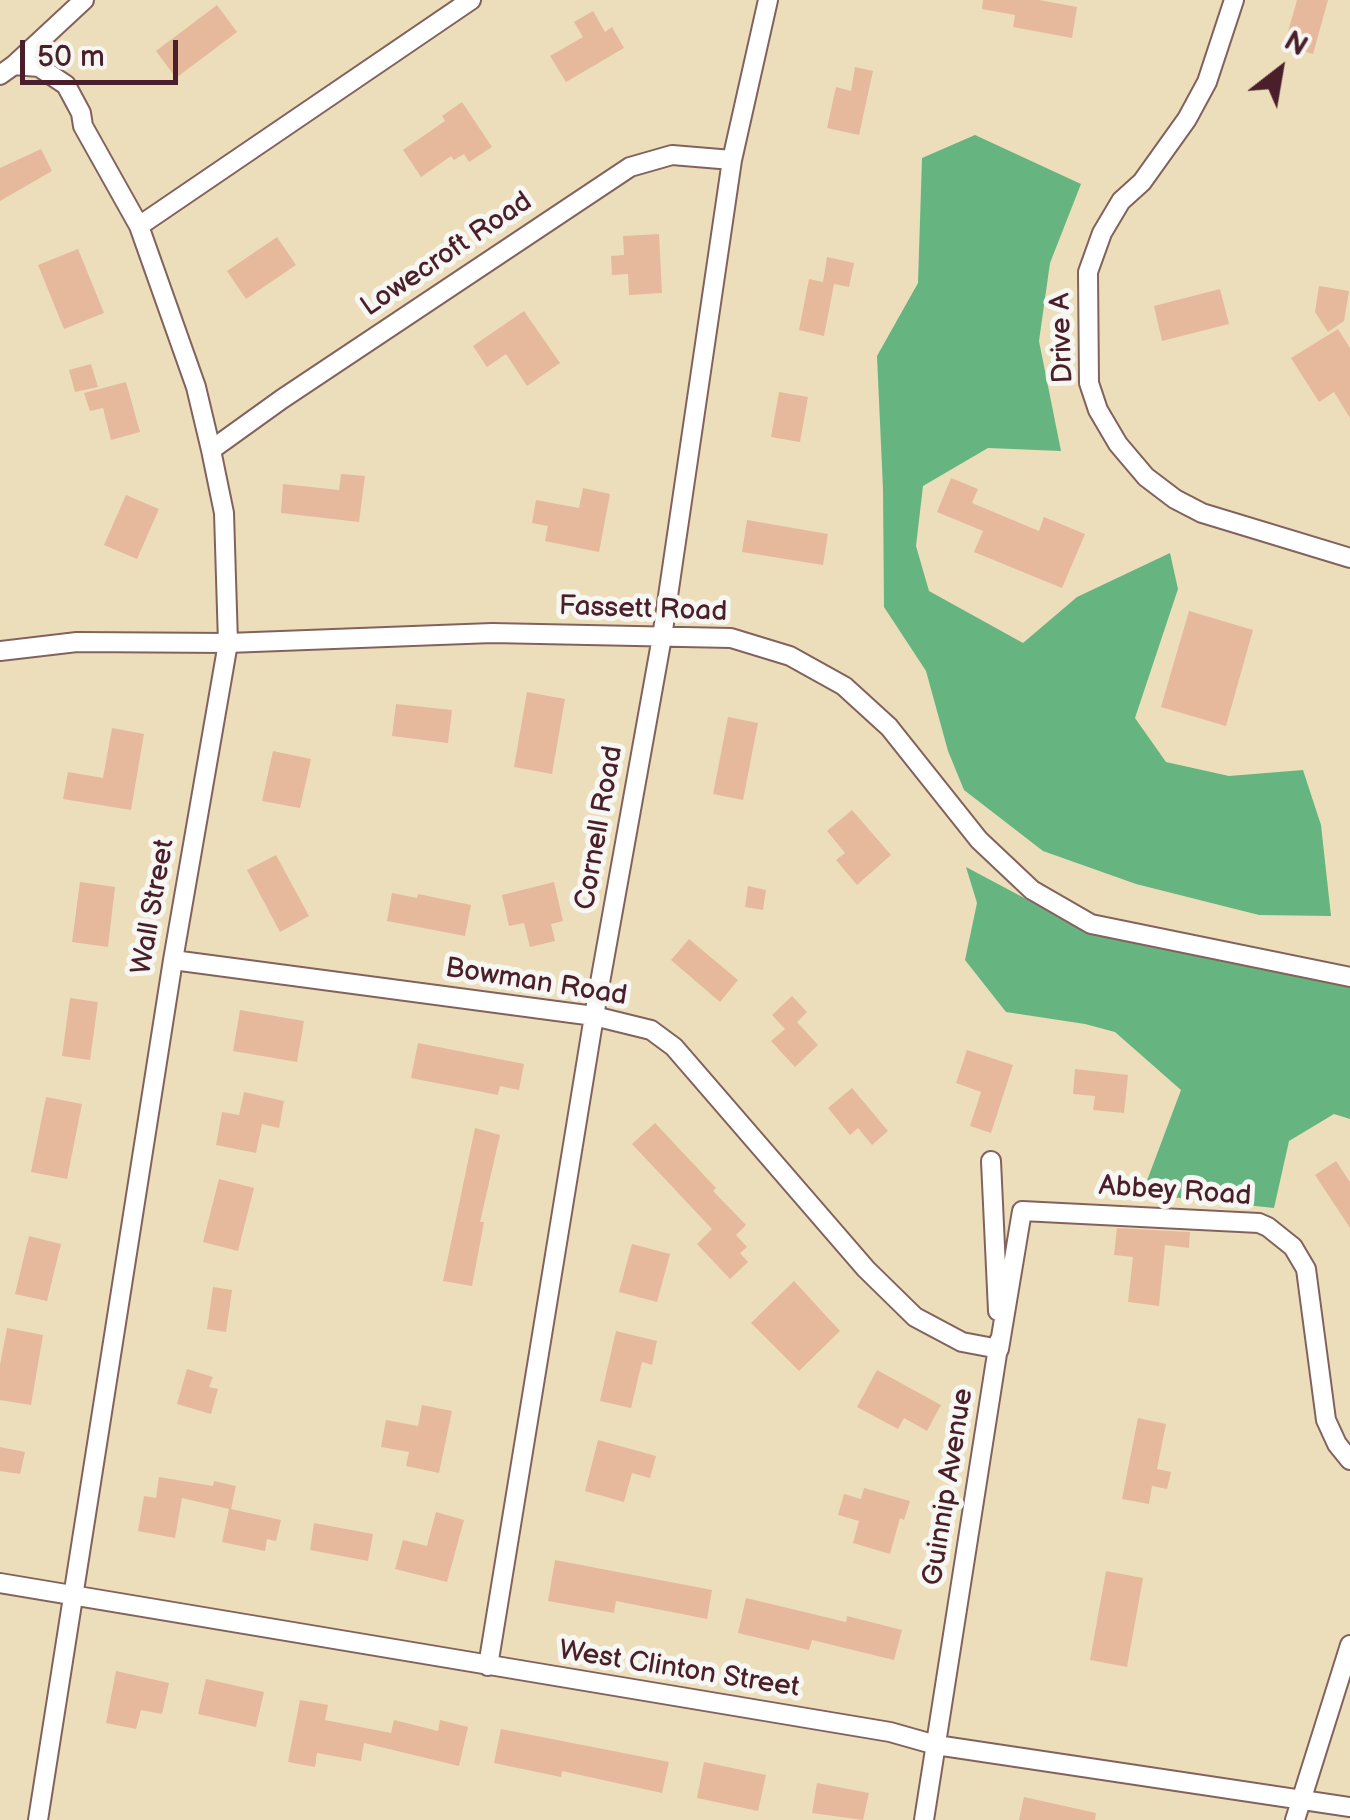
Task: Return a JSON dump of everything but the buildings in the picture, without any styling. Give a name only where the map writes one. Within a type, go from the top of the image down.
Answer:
[{"type":"street","points":[[7,70],[84,0]]},
{"type":"street","points":[[139,226],[471,0]]},
{"type":"street","name":"Cornell Road","points":[[488,1666],[594,1016],[662,636],[732,160],[768,0]]},
{"type":"street","name":"Drive A","points":[[1234,0],[1207,82],[1187,119],[1142,182],[1121,201],[1102,233],[1088,272],[1089,383],[1098,410],[1118,444],[1146,477],[1175,499],[1202,513],[1350,558]]},
{"type":"street","name":"Wall Street","points":[[7,70],[39,67],[66,85],[81,113],[83,126],[139,226],[196,387],[211,450],[224,513],[228,643],[172,960],[38,1820]]},
{"type":"street","name":"Lowecroft Road","points":[[211,450],[630,167],[672,155],[732,160]]},
{"type":"street","name":"Fassett Road","points":[[0,651],[78,642],[228,643],[492,633],[731,638],[790,656],[844,686],[889,727],[979,840],[1032,890],[1090,924],[1350,977]]},
{"type":"street","name":"Bowman Road","points":[[172,960],[594,1016],[651,1030],[674,1047],[866,1269],[916,1317],[962,1342],[999,1349]]},
{"type":"street","name":"Guinnip Avenue","points":[[924,1820],[999,1349],[991,1161]]},
{"type":"street","name":"Abbey Road","points":[[999,1349],[1022,1211],[1258,1224],[1286,1240],[1306,1269],[1326,1420],[1350,1460]]},
{"type":"street","name":"West Clinton Street","points":[[0,1583],[890,1732],[936,1744],[1350,1807]]},
{"type":"street","points":[[1294,1820],[1350,1645]]},
{"type":"green space","points":[[975,135],[1081,184],[1050,263],[1039,341],[1061,451],[988,448],[923,486],[916,546],[929,591],[1023,643],[1077,597],[1170,553],[1178,589],[1135,718],[1166,762],[1229,776],[1303,770],[1321,825],[1331,916],[1259,915],[1136,884],[1043,851],[964,790],[948,751],[926,671],[884,607],[877,356],[918,283],[922,158]]},
{"type":"green space","points":[[966,867],[1090,933],[1350,984],[1350,1119],[1334,1114],[1289,1141],[1274,1208],[1142,1194],[1181,1090],[1115,1032],[1006,1012],[965,960],[977,903]]}]
